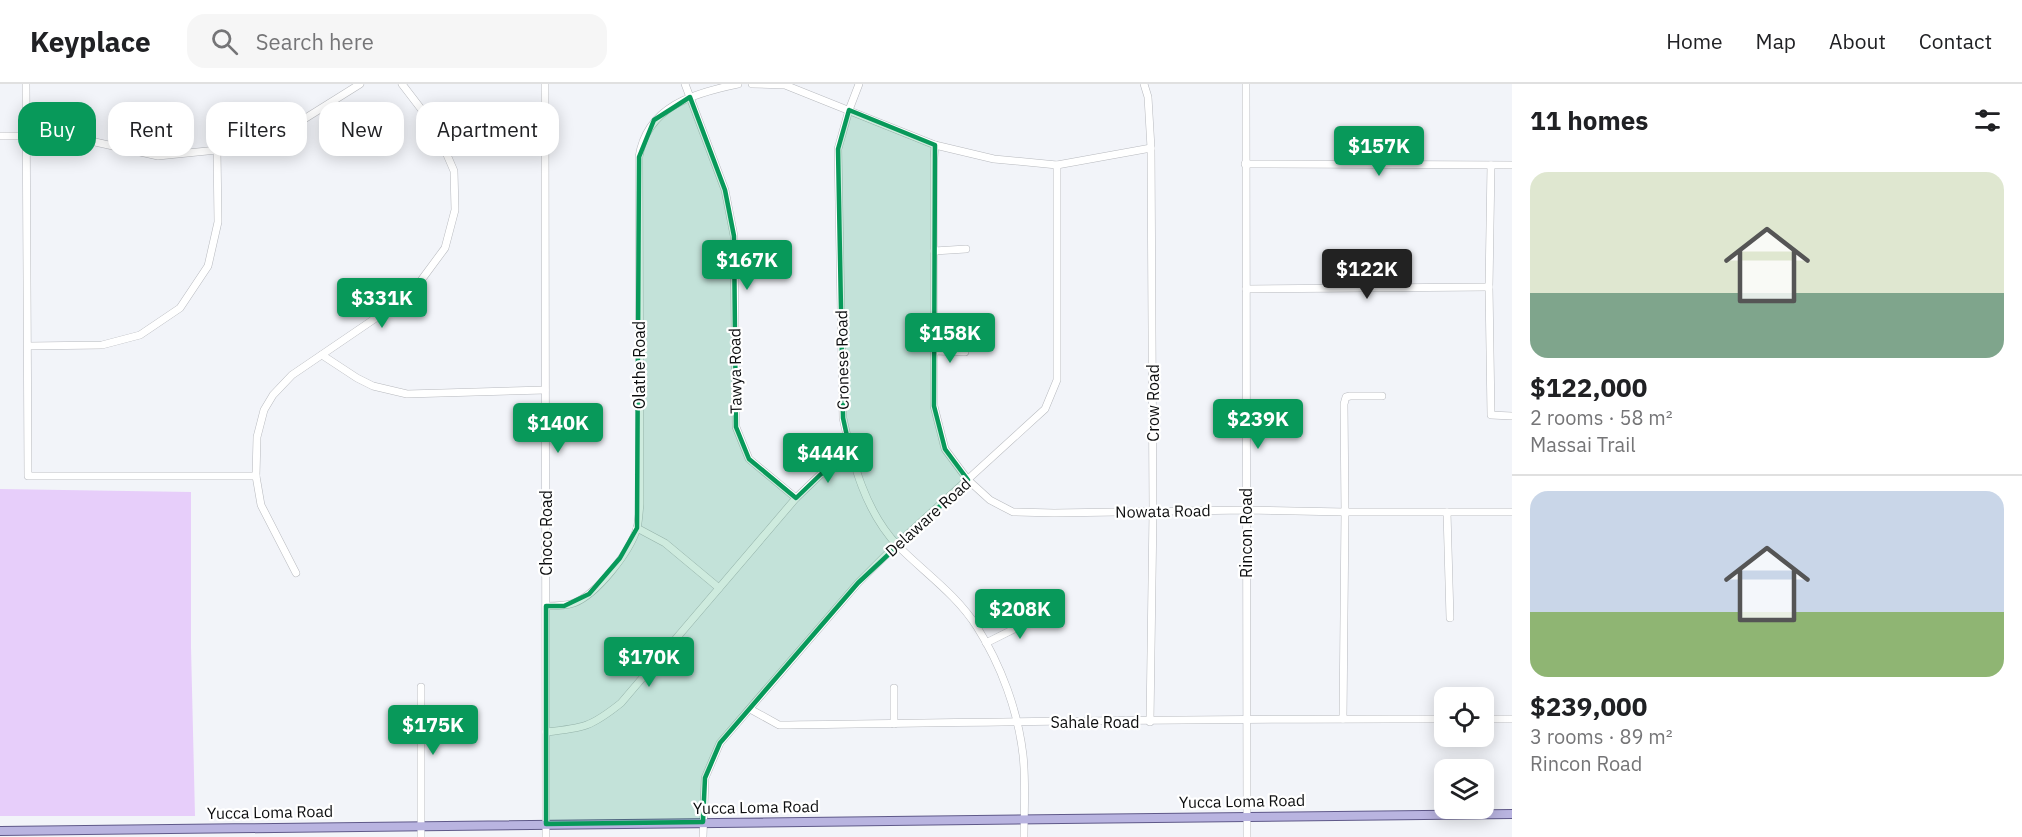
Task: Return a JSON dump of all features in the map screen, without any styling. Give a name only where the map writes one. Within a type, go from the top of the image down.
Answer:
[{"type":"main road","name":"Yucca Loma Road","points":[[0,831],[140,833],[546,824],[1512,814]]},
{"type":"street","points":[[26,84],[26,102]]},
{"type":"street","points":[[307,116],[360,84]]},
{"type":"street","points":[[296,573],[261,505],[256,476],[257,437],[264,411],[273,395],[292,375],[411,294],[445,248],[455,210],[454,171],[435,127],[402,84]]},
{"type":"street","name":"Choco Road","points":[[545,84],[546,837]]},
{"type":"street","name":"Tawya Road","points":[[685,84],[725,190],[734,236],[736,427],[749,459],[796,498]]},
{"type":"street","name":"Olathe Road","points":[[546,606],[564,606],[589,594],[620,558],[632,541],[637,528],[640,504],[639,157],[644,136],[654,120],[672,106],[690,97],[738,84]]},
{"type":"street","points":[[752,84],[785,86],[935,145],[994,159],[1057,165],[1151,148]]},
{"type":"street","name":"Cronese Road","points":[[860,84],[849,110],[838,149],[843,418],[852,459],[872,511],[897,544],[946,590],[976,625],[1004,681],[1017,722],[1023,756],[1024,837]]},
{"type":"street","name":"Crow Road","points":[[1144,84],[1149,96],[1151,148],[1153,511],[1150,722]]},
{"type":"street","name":"Rincon Road","points":[[1246,84],[1247,837]]},
{"type":"street","points":[[0,136],[18,135]]},
{"type":"street","points":[[96,142],[158,156],[206,151]]},
{"type":"street","name":"Nowata Road","points":[[935,145],[934,406],[945,449],[968,480],[990,500],[1013,512],[1246,510],[1512,512]]},
{"type":"street","points":[[26,156],[28,476],[256,476]]},
{"type":"street","points":[[29,346],[102,345],[140,335],[180,308],[208,266],[218,222],[217,156]]},
{"type":"street","points":[[1245,164],[1512,165]]},
{"type":"street","name":"Delaware Road","points":[[703,837],[705,778],[720,743],[858,583],[897,544],[1045,409],[1057,380],[1057,165]]},
{"type":"street","points":[[1491,165],[1489,287],[1491,415],[1512,416]]},
{"type":"street","points":[[934,251],[966,249]]},
{"type":"street","points":[[1246,289],[1489,287]]},
{"type":"street","points":[[935,351],[965,352]]},
{"type":"street","points":[[322,355],[373,386],[407,394],[545,390]]},
{"type":"street","points":[[1343,719],[1346,512],[1344,404],[1346,398],[1350,396],[1382,396]]},
{"type":"street","points":[[546,732],[580,729],[599,720],[621,703],[796,498],[821,474],[852,459]]},
{"type":"street","points":[[1447,512],[1450,618]]},
{"type":"street","points":[[637,528],[665,543],[719,588]]},
{"type":"street","points":[[986,643],[1044,614]]},
{"type":"street","points":[[421,687],[421,837]]},
{"type":"street","points":[[894,688],[894,724]]},
{"type":"street","name":"Sahale Road","points":[[750,709],[779,725],[1434,719]]},
{"type":"street","points":[[1494,719],[1512,719]]},
{"type":"highlighted area","points":[[690,97],[725,190],[734,236],[736,427],[749,459],[796,498],[821,474],[852,459],[843,418],[838,149],[849,110],[935,145],[934,406],[945,449],[968,480],[858,583],[720,743],[705,778],[703,822],[546,824],[546,606],[564,606],[589,594],[620,558],[637,528],[639,157],[654,120]]},
{"type":"shaded area","points":[[0,489],[191,492],[191,647],[195,816],[0,816]]}]
